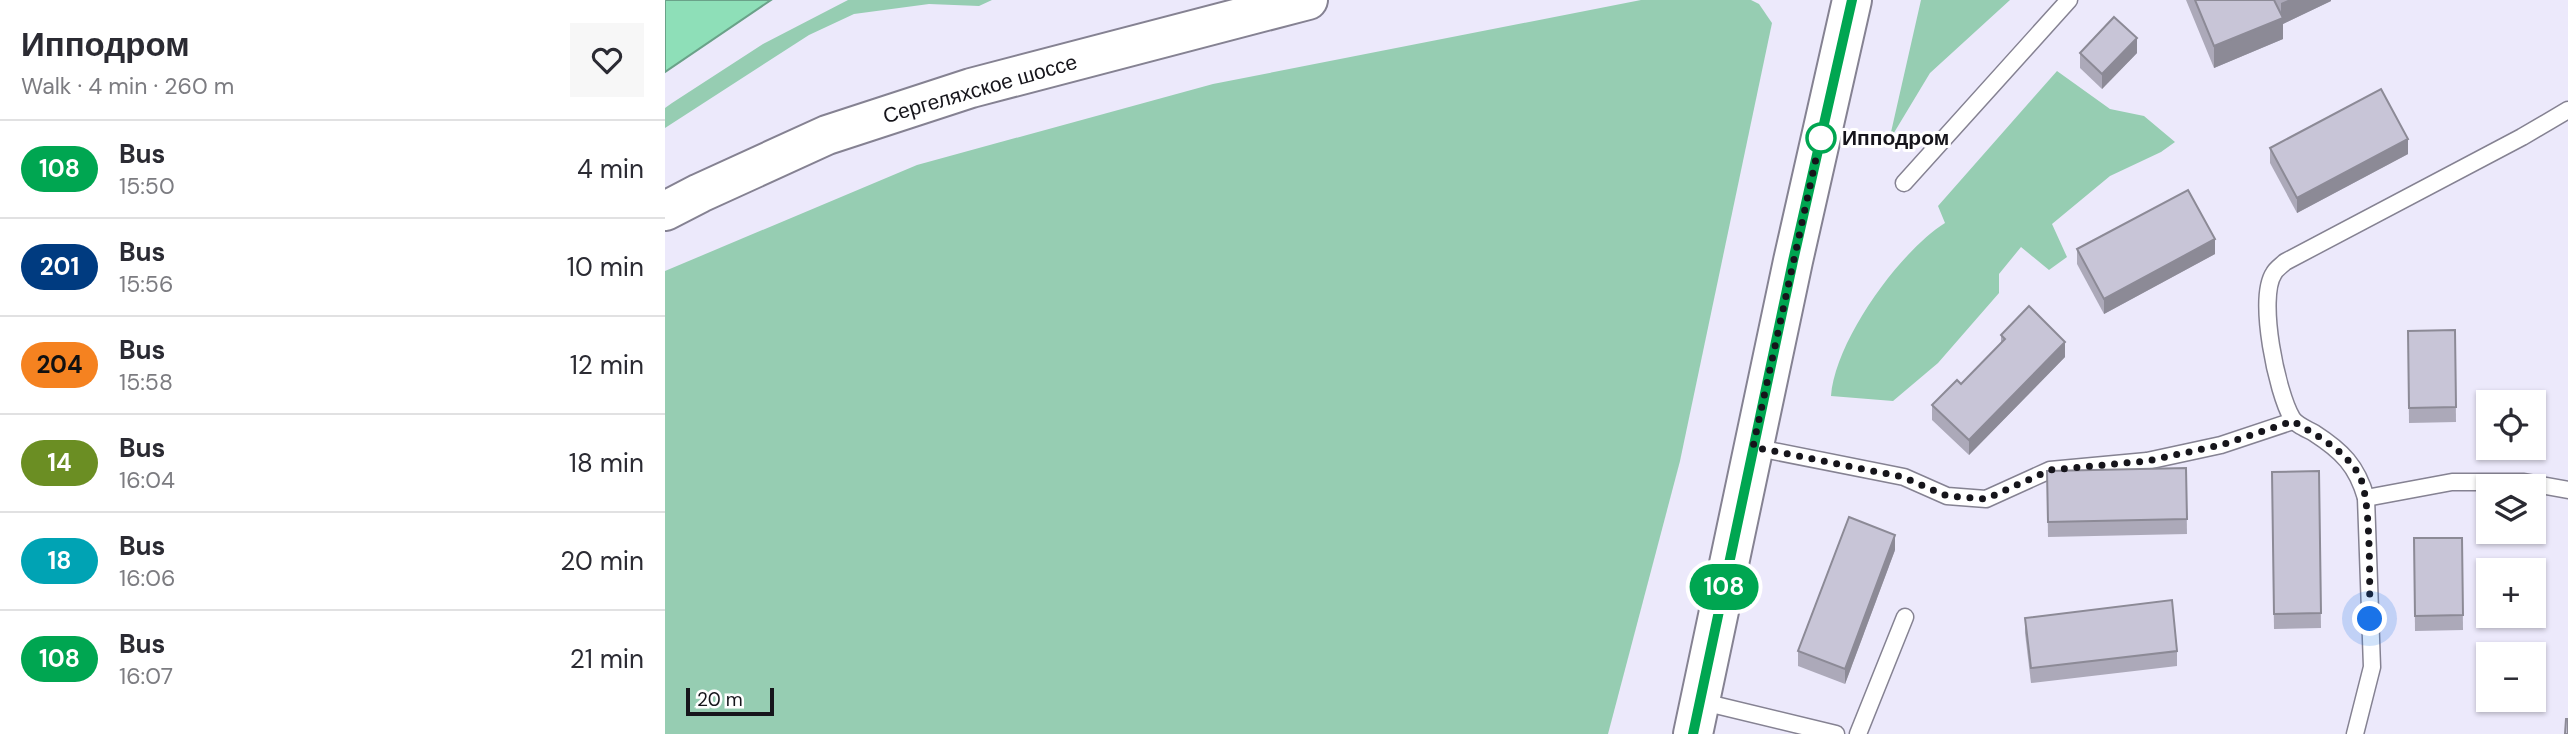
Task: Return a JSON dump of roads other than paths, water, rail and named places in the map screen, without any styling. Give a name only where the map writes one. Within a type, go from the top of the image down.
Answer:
[{"type":"main road","name":"Сергеляхское шоссе","points":[[665,211],[700,192],[827,135],[971,88],[1308,0]]},
{"type":"main road","points":[[1696,718],[1852,0]]},
{"type":"lane","points":[[1903,183],[2069,0]]},
{"type":"lane","points":[[2355,734],[2372,667],[2366,498],[2360,475],[2345,457],[2293,421],[2275,374],[2271,348],[2267,292],[2273,273],[2285,262],[2510,144],[2568,110]]},
{"type":"lane","points":[[1753,447],[1903,477],[1947,496],[1986,499],[2050,470],[2147,461],[2221,445],[2293,421]]},
{"type":"lane","points":[[2366,498],[2452,482],[2524,482],[2568,490]]},
{"type":"lane","points":[[1858,734],[1905,617]]},
{"type":"lane","points":[[1696,718],[1836,734]]},
{"type":"place","name":"Ипподром","points":[[1821,138]]}]
